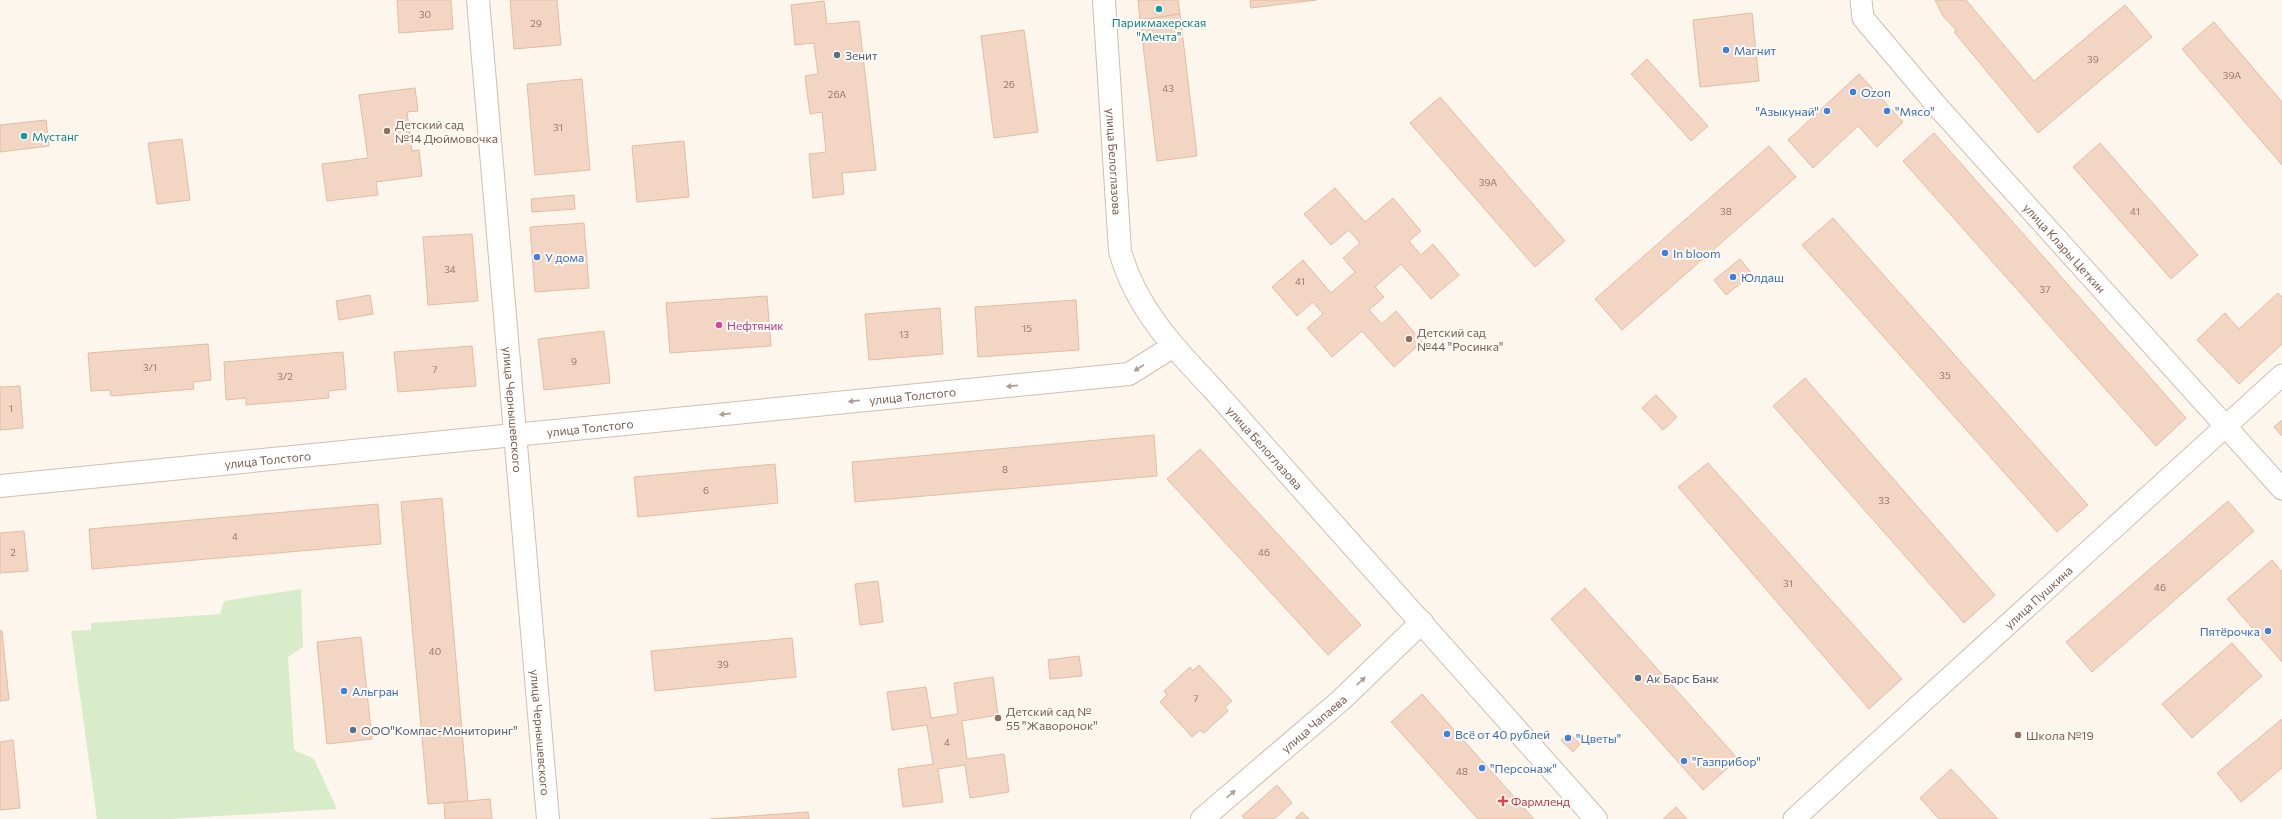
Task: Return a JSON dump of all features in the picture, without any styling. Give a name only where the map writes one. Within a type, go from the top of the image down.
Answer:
[{"type":"street","name":"улица Чернышевского","points":[[478,0],[548,819]]},
{"type":"street","name":"улица Белоглазова","points":[[1104,0],[1120,252],[1125,270],[1136,293],[1172,347],[1213,389],[1596,819]]},
{"type":"street","name":"улица Клары Цеткин","points":[[1861,0],[1863,18],[1938,106],[2282,489]]},
{"type":"street","name":"улица Толстого","points":[[0,486],[1129,374],[1172,347]]},
{"type":"street","name":"улица Пушкина","points":[[1794,819],[2225,425],[2282,375]]},
{"type":"street","name":"улица Чапаева","points":[[1202,819],[1340,701],[1422,622]]},
{"type":"green space","points":[[301,589],[303,647],[288,657],[294,750],[314,759],[337,809],[169,819],[97,819],[71,631],[91,630],[91,623],[220,614],[224,601]]},
{"type":"building","points":[[397,0],[451,0],[453,29],[399,33]]},
{"type":"building","points":[[510,0],[557,0],[561,45],[514,49]]},
{"type":"building","name":"Парикмахерская \"Мечта\"","points":[[1138,0],[1178,0],[1180,14],[1140,20]]},
{"type":"building","points":[[1250,0],[1316,0],[1251,8]]},
{"type":"building","points":[[1935,0],[1966,0],[2034,81],[2125,5],[2152,37],[2038,133],[1954,32],[1957,31],[1943,16]]},
{"type":"building","points":[[824,1],[827,24],[859,21],[876,170],[842,173],[844,194],[813,198],[809,154],[826,152],[822,112],[810,114],[805,76],[818,74],[814,43],[795,45],[791,5]]},
{"type":"building","name":"Магнит","points":[[1752,13],[1759,81],[1700,87],[1693,20]]},
{"type":"building","points":[[1180,14],[1197,156],[1157,161],[1140,20]]},
{"type":"building","points":[[2214,22],[2282,102],[2282,165],[2182,49]]},
{"type":"building","points":[[1024,30],[1038,132],[994,138],[981,36]]},
{"type":"building","points":[[1647,59],[1708,126],[1691,141],[1631,74]]},
{"type":"building","points":[[1859,74],[1903,122],[1877,147],[1858,126],[1813,168],[1788,140]]},
{"type":"building","points":[[582,79],[590,170],[535,175],[527,84]]},
{"type":"building","name":"Детский сад №14 Дюймовочка","points":[[415,88],[418,111],[407,112],[412,151],[419,150],[422,176],[376,182],[378,195],[327,201],[322,164],[368,158],[359,95]]},
{"type":"building","points":[[1440,97],[1565,241],[1535,267],[1410,123]]},
{"type":"building","name":"Мустанг","points":[[46,120],[49,146],[0,152],[0,125]]},
{"type":"building","points":[[1934,133],[2186,418],[2156,446],[1903,161]]},
{"type":"building","points":[[182,139],[190,200],[157,204],[148,143]]},
{"type":"building","points":[[684,141],[689,197],[637,202],[632,146]]},
{"type":"building","points":[[2100,143],[2198,255],[2171,279],[2073,167]]},
{"type":"building","points":[[1769,146],[1796,177],[1622,330],[1595,299]]},
{"type":"building","points":[[1335,188],[1365,222],[1393,198],[1421,231],[1409,241],[1421,255],[1433,244],[1459,275],[1431,299],[1401,264],[1375,287],[1384,297],[1369,310],[1382,324],[1396,311],[1422,342],[1394,367],[1362,331],[1332,357],[1307,328],[1323,314],[1313,302],[1297,316],[1272,287],[1303,260],[1331,293],[1355,272],[1343,258],[1360,243],[1349,230],[1331,245],[1304,214]]},
{"type":"building","points":[[574,195],[575,209],[532,212],[531,199]]},
{"type":"building","points":[[1833,218],[2088,505],[2057,532],[1802,245]]},
{"type":"building","points":[[584,223],[589,288],[535,292],[530,227]]},
{"type":"building","points":[[472,234],[478,301],[428,305],[423,237]]},
{"type":"building","name":"Юлдаш","points":[[1740,259],[1752,274],[1726,295],[1714,280]]},
{"type":"building","points":[[2278,293],[2282,297],[2282,344],[2239,384],[2197,340],[2225,313],[2239,329]]},
{"type":"building","points":[[370,295],[373,314],[339,320],[336,301]]},
{"type":"building","name":"Нефтяник","points":[[767,296],[771,346],[670,353],[666,303]]},
{"type":"building","points":[[1076,300],[1079,350],[978,357],[975,307]]},
{"type":"building","points":[[940,308],[943,354],[869,360],[865,314]]},
{"type":"building","points":[[604,331],[610,383],[544,390],[538,339]]},
{"type":"building","points":[[208,344],[211,380],[193,382],[194,389],[111,396],[110,390],[91,391],[88,353]]},
{"type":"building","points":[[472,346],[476,386],[398,392],[394,352]]},
{"type":"building","points":[[343,352],[346,389],[328,391],[329,398],[246,405],[246,398],[226,400],[224,362]]},
{"type":"building","points":[[1805,378],[1995,595],[1964,623],[1773,406]]},
{"type":"building","points":[[20,386],[23,428],[0,430],[0,387]]},
{"type":"building","points":[[1656,395],[1677,417],[1663,430],[1642,408]]},
{"type":"building","points":[[2282,420],[2282,436],[2274,427]]},
{"type":"building","points":[[1154,435],[1157,476],[855,502],[852,462]]},
{"type":"building","points":[[1200,449],[1361,625],[1328,655],[1167,479]]},
{"type":"building","points":[[1708,463],[1902,679],[1869,709],[1678,487]]},
{"type":"building","points":[[775,464],[778,503],[638,517],[634,477]]},
{"type":"building","points":[[442,498],[468,801],[428,804],[401,502]]},
{"type":"building","points":[[2228,501],[2254,531],[2092,672],[2066,642]]},
{"type":"building","points":[[378,504],[381,544],[92,569],[89,529]]},
{"type":"building","points":[[24,531],[28,571],[0,573],[0,533]]},
{"type":"building","name":"Пятёрочка","points":[[2272,560],[2282,572],[2282,662],[2227,599]]},
{"type":"building","points":[[878,581],[883,622],[860,625],[855,584]]},
{"type":"building","points":[[1585,588],[1738,759],[1703,790],[1551,619]]},
{"type":"building","points":[[0,631],[2,631],[9,700],[0,701]]},
{"type":"building","name":"Альгран","points":[[361,637],[372,739],[327,744],[317,642]]},
{"type":"building","points":[[792,638],[796,677],[655,691],[651,651]]},
{"type":"building","points":[[2232,643],[2262,676],[2192,738],[2162,704]]},
{"type":"building","points":[[1079,656],[1082,676],[1050,679],[1048,660]]},
{"type":"building","points":[[1199,665],[1232,701],[1225,707],[1228,711],[1204,733],[1200,730],[1192,737],[1160,702],[1167,695],[1164,691],[1190,667],[1193,671]]},
{"type":"building","points":[[993,677],[998,715],[962,721],[967,759],[1004,754],[1009,792],[970,798],[965,765],[938,769],[943,802],[903,807],[898,769],[933,764],[927,725],[892,730],[887,692],[926,687],[931,718],[958,714],[954,683]]},
{"type":"building","points":[[1422,694],[1534,819],[1478,819],[1391,722]]},
{"type":"building","points":[[2282,719],[2282,768],[2241,802],[2217,773]]},
{"type":"building","points":[[1569,733],[1580,744],[1573,752],[1561,740]]},
{"type":"building","points":[[13,740],[20,808],[0,810],[0,742]]},
{"type":"building","points":[[1951,769],[1998,819],[1939,819],[1920,798]]},
{"type":"building","points":[[1277,785],[1292,803],[1274,819],[1245,819],[1242,816]]},
{"type":"building","points":[[490,799],[492,819],[445,819],[444,803]]},
{"type":"building","points":[[1676,807],[1687,819],[1663,819]]},
{"type":"building","points":[[808,812],[809,819],[710,819]]},
{"type":"building","points":[[1302,812],[1309,819],[1295,819]]},
{"type":"place","name":"Парикмахерская \"Мечта\"","points":[[1159,9]]},
{"type":"place","name":"Магнит","points":[[1726,50]]},
{"type":"place","name":"Зенит","points":[[837,55]]},
{"type":"place","name":"Ozon","points":[[1853,92]]},
{"type":"place","name":"\"Азыкунай\"","points":[[1827,111]]},
{"type":"place","name":"\"Мясо\"","points":[[1887,111]]},
{"type":"place","name":"Детский сад №14 Дюймовочка","points":[[387,131]]},
{"type":"place","name":"Мустанг","points":[[24,136]]},
{"type":"place","name":"In bloom","points":[[1665,253]]},
{"type":"place","name":"У дома","points":[[537,257]]},
{"type":"place","name":"Юлдаш","points":[[1733,277]]},
{"type":"place","name":"Нефтяник","points":[[719,325]]},
{"type":"place","name":"Детский сад №44 \"Росинка\"","points":[[1409,339]]},
{"type":"place","name":"Пятёрочка","points":[[2268,631]]},
{"type":"place","name":"Ак Барс Банк","points":[[1638,678]]},
{"type":"place","name":"Альгран","points":[[344,691]]},
{"type":"place","name":"Детский сад № 55 \"Жаворонок\"","points":[[998,718]]},
{"type":"place","name":"ООО\"Компас-Мониторинг\"","points":[[353,730]]},
{"type":"place","name":"Всё от 40 рублей","points":[[1447,734]]},
{"type":"place","name":"Школа №19","points":[[2018,735]]},
{"type":"place","name":"\"Цветы\"","points":[[1568,738]]},
{"type":"place","name":"\"Газприбор\"","points":[[1684,761]]},
{"type":"place","name":"\"Персонаж\"","points":[[1482,768]]},
{"type":"place","name":"Фармленд","points":[[1503,801]]}]
